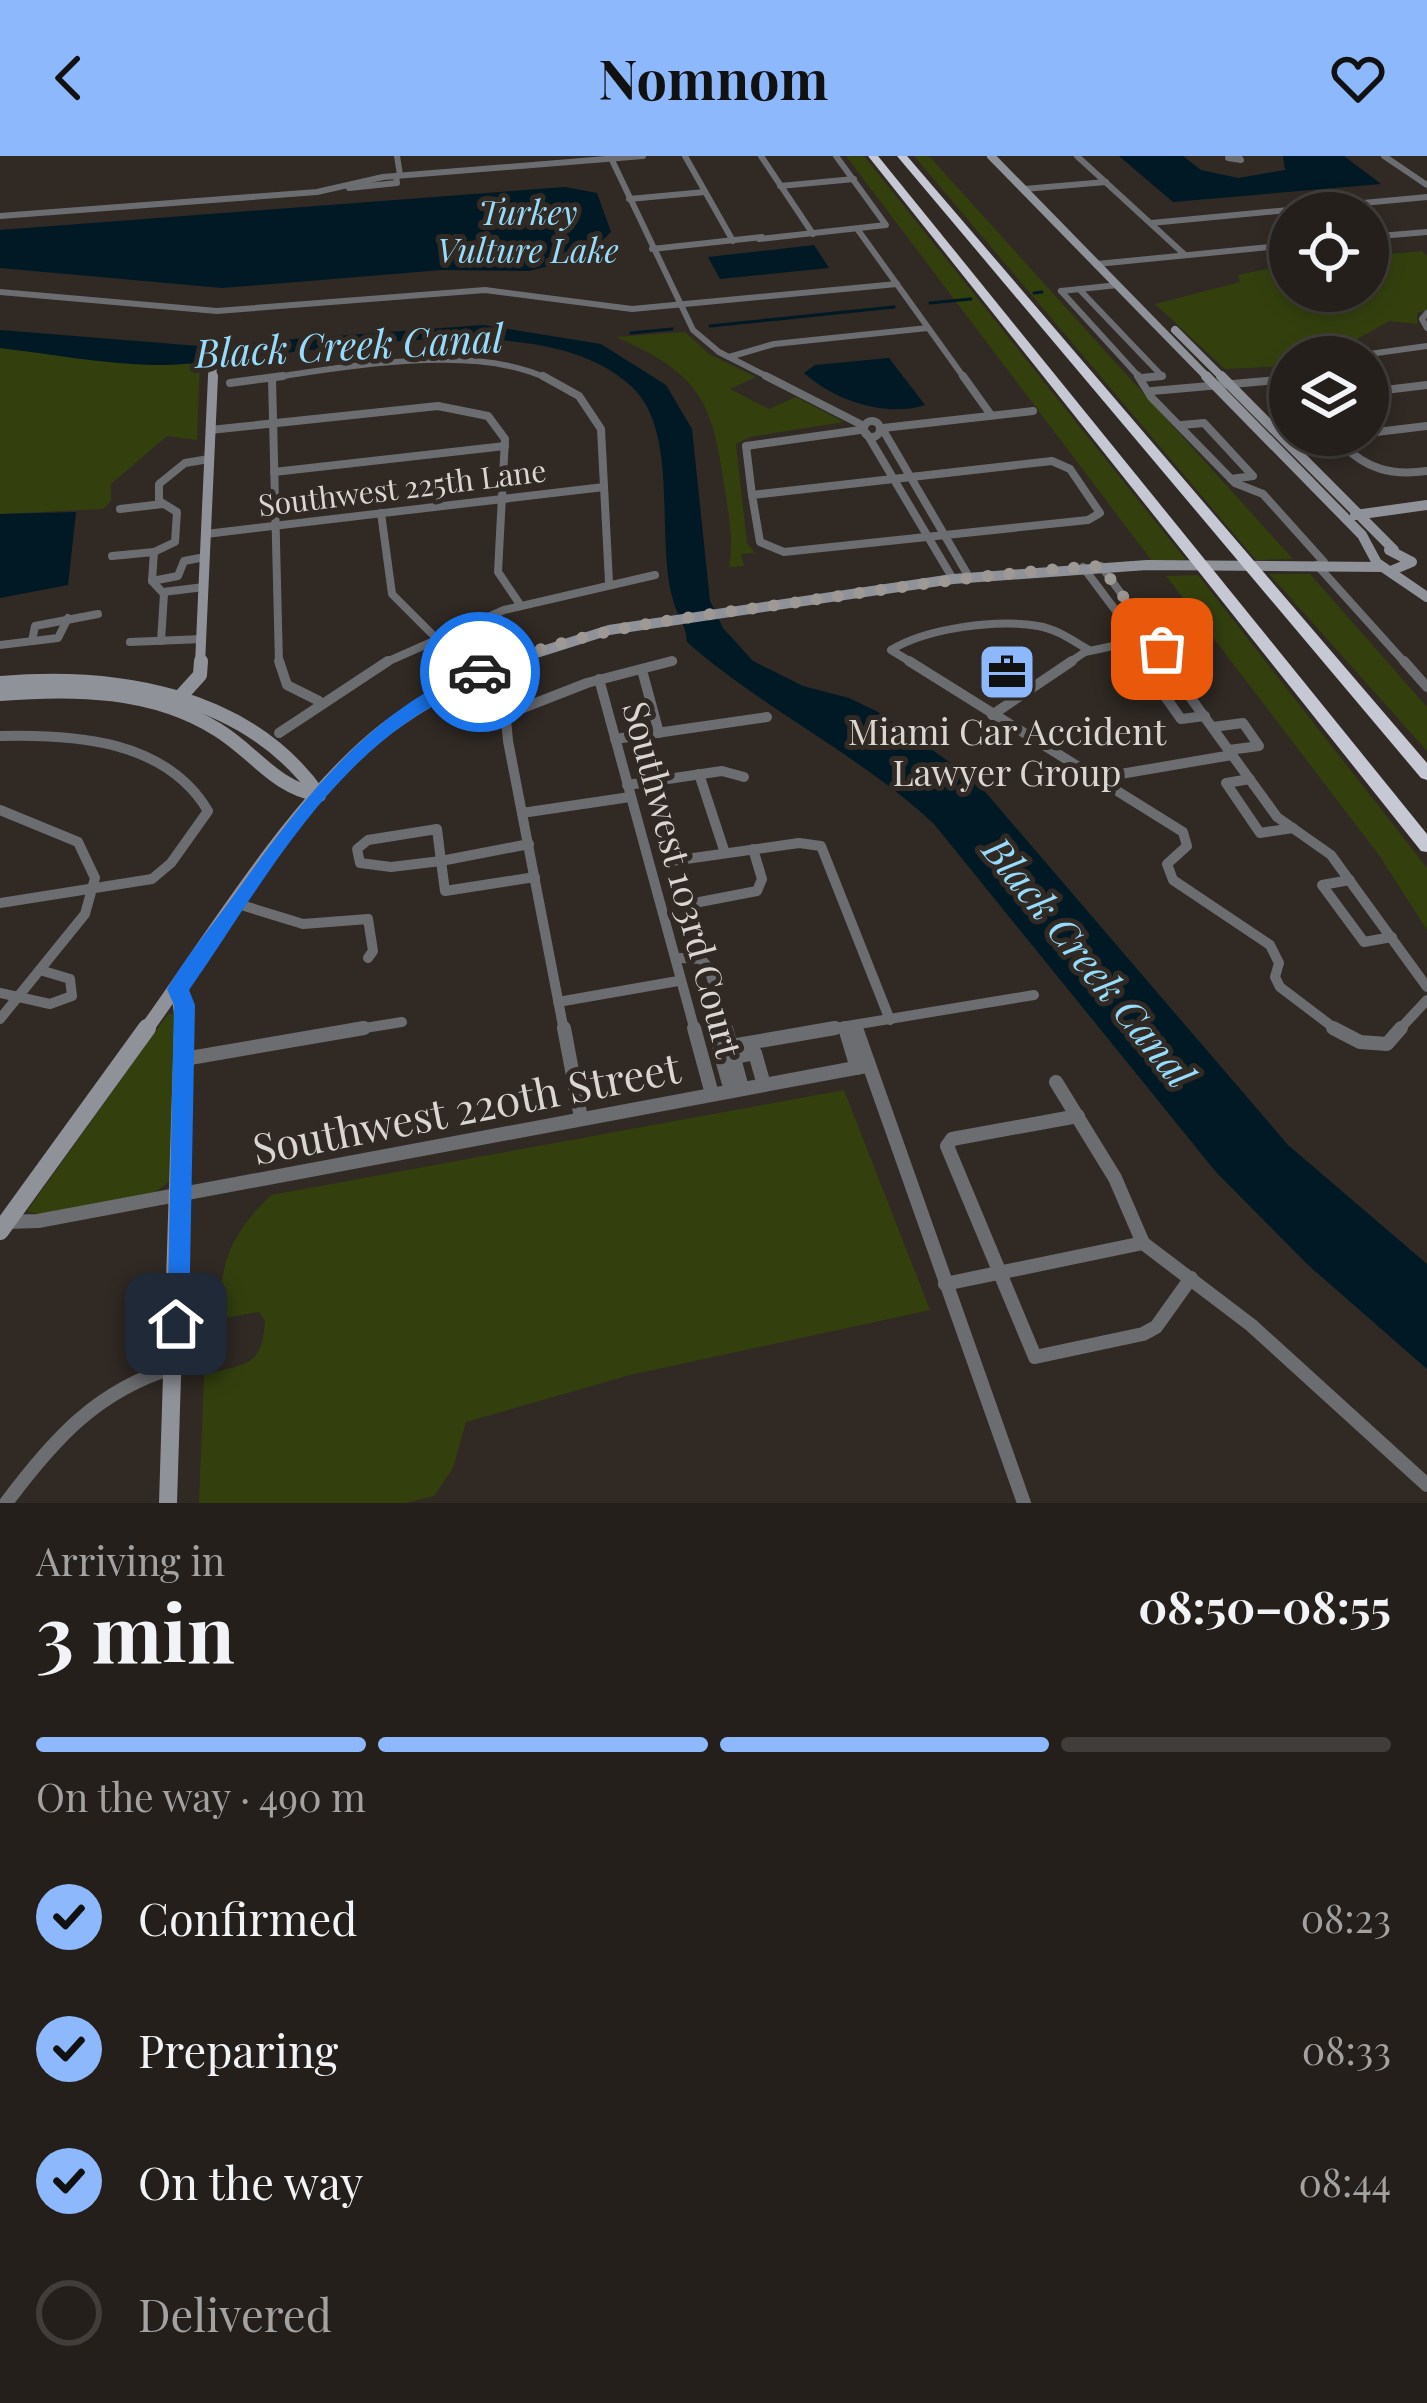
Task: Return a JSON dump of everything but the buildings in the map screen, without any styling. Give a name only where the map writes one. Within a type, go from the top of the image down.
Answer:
[{"type":"highway","points":[[873,156],[1427,846]]},
{"type":"highway","points":[[902,156],[1427,774]]},
{"type":"highway","points":[[1362,697],[1427,764]]},
{"type":"street","points":[[397,156],[398,176]]},
{"type":"street","points":[[0,216],[643,156]]},
{"type":"street","points":[[685,156],[734,242]]},
{"type":"street","points":[[761,156],[813,234]]},
{"type":"street","points":[[652,249],[886,225],[836,156]]},
{"type":"street","points":[[991,156],[1222,384],[1344,516],[1379,562],[1427,593]]},
{"type":"street","points":[[1003,156],[1029,189]]},
{"type":"street","points":[[1077,156],[1185,255]]},
{"type":"street","points":[[1384,156],[1427,185]]},
{"type":"street","points":[[611,158],[693,330],[729,357],[863,430],[953,579]]},
{"type":"street","points":[[780,186],[854,179]]},
{"type":"street","points":[[1029,189],[1106,182]]},
{"type":"street","points":[[629,199],[706,192]]},
{"type":"street","points":[[1389,202],[1427,197]]},
{"type":"street","points":[[1151,224],[1269,215]]},
{"type":"street","points":[[858,230],[991,416]]},
{"type":"street","points":[[1389,235],[1427,232]]},
{"type":"street","points":[[1103,263],[1269,247]]},
{"type":"street","points":[[1103,263],[1118,285],[1405,559],[1427,593]]},
{"type":"street","points":[[0,292],[217,311],[470,290],[564,296],[618,308],[897,284]]},
{"type":"street","points":[[1118,285],[1061,291],[1155,391]]},
{"type":"street","points":[[1079,289],[1162,376],[1141,378]]},
{"type":"street","points":[[1426,313],[1427,328]]},
{"type":"street","points":[[729,357],[780,343],[928,328]]},
{"type":"street","points":[[1100,335],[1121,333]]},
{"type":"street","points":[[1389,351],[1427,346]]},
{"type":"street","points":[[230,383],[449,362],[529,372],[578,395],[600,423],[609,582]]},
{"type":"street","points":[[171,707],[199,681],[213,365]]},
{"type":"street","points":[[272,378],[279,673],[287,685],[319,701]]},
{"type":"street","points":[[1169,389],[1269,380]]},
{"type":"street","points":[[1155,391],[1200,384]]},
{"type":"street","points":[[1222,384],[1158,386],[1151,397],[1231,479],[1263,494],[1326,562],[1427,687]]},
{"type":"street","points":[[1389,390],[1427,385]]},
{"type":"street","points":[[210,430],[442,406],[493,418],[503,430],[505,446],[497,572],[519,603]]},
{"type":"street","points":[[752,495],[1059,463],[1099,507],[1096,517],[788,552],[766,549],[760,542],[752,495],[746,446],[1033,411]]},
{"type":"street","points":[[1183,425],[1204,423],[1253,476],[1231,479]]},
{"type":"street","points":[[1389,430],[1427,426]]},
{"type":"street","points":[[883,429],[969,577]]},
{"type":"street","points":[[274,472],[505,446]]},
{"type":"street","points":[[1357,456],[1375,474],[1427,471]]},
{"type":"street","points":[[112,556],[154,552],[175,542],[177,510],[159,499],[160,482],[183,464],[209,459]]},
{"type":"street","name":"Southwest 225th Lane","points":[[206,534],[604,487]]},
{"type":"street","points":[[120,508],[166,503]]},
{"type":"street","points":[[1344,516],[1427,505]]},
{"type":"street","points":[[381,513],[392,594],[433,635]]},
{"type":"street","points":[[154,552],[152,581],[163,592],[161,641]]},
{"type":"street","points":[[152,581],[171,578],[181,573],[184,561],[205,556]]},
{"type":"street","points":[[1379,562],[1405,559]]},
{"type":"street","points":[[3,1227],[319,794],[392,724],[470,677],[561,642],[671,620],[969,577],[1101,566],[1427,560]]},
{"type":"street","points":[[992,715],[1089,650],[1127,643],[1140,651],[1157,651],[1164,645],[1101,566]]},
{"type":"street","points":[[1083,567],[1131,631]]},
{"type":"street","points":[[279,733],[319,701],[433,635],[519,603],[655,575]]},
{"type":"street","points":[[171,578],[176,590]]},
{"type":"street","points":[[163,592],[204,587]]},
{"type":"street","points":[[1104,596],[1120,594]]},
{"type":"street","points":[[32,641],[35,626],[98,614]]},
{"type":"street","points":[[0,645],[58,638],[68,618]]},
{"type":"street","points":[[1089,650],[1048,629],[1021,625],[911,640],[892,648],[896,657],[1184,832],[1187,846],[1166,864],[1168,875],[1264,939],[1280,963],[1276,982],[1293,999],[1376,1047],[1399,1034],[1427,1000]]},
{"type":"street","points":[[1131,631],[1147,629]]},
{"type":"street","points":[[1127,643],[1131,631]]},
{"type":"street","points":[[130,642],[202,640]]},
{"type":"street","points":[[1157,651],[1277,817],[1324,848],[1427,987]]},
{"type":"street","name":"Southwest 103rd Court","points":[[510,713],[599,679],[673,661]]},
{"type":"street","points":[[642,670],[659,733]]},
{"type":"street","points":[[470,677],[510,713],[507,728],[581,1118]]},
{"type":"street","name":"Southwest 103rd Court","points":[[599,679],[712,1094]]},
{"type":"street","points":[[0,683],[103,680],[184,696],[242,725],[310,780],[319,794]]},
{"type":"street","points":[[1180,681],[1157,685],[1181,719],[1204,716]]},
{"type":"street","points":[[0,694],[90,692],[171,707],[230,737],[296,792],[319,794]]},
{"type":"street","points":[[615,739],[767,717]]},
{"type":"street","points":[[1097,778],[1259,746],[1243,723],[1213,727]]},
{"type":"street","points":[[0,736],[67,735],[129,749],[207,804],[207,814],[158,876],[0,903]]},
{"type":"street","points":[[522,813],[699,774],[722,771],[744,777]]},
{"type":"street","points":[[699,774],[725,853]]},
{"type":"street","points":[[1250,779],[1226,783],[1260,833],[1293,828]]},
{"type":"street","points":[[0,822],[6,812],[77,842],[94,867],[85,914],[0,1019]]},
{"type":"street","points":[[529,844],[441,858],[368,868],[360,863],[357,849],[368,840],[437,829],[441,858],[445,891],[535,878]]},
{"type":"street","points":[[673,861],[808,842],[821,846],[890,1020]]},
{"type":"street","points":[[684,905],[758,891],[762,879],[753,849]]},
{"type":"street","points":[[1350,880],[1322,884],[1364,942],[1392,938]]},
{"type":"street","points":[[238,904],[303,924],[368,920],[373,951],[368,958]]},
{"type":"street","points":[[680,958],[706,964],[736,1089]]},
{"type":"street","points":[[0,993],[50,1004],[72,996],[70,979],[40,970]]},
{"type":"street","points":[[558,1002],[678,981]]},
{"type":"street","points":[[168,1503],[184,1059],[184,1005],[178,989]]},
{"type":"street","points":[[728,1050],[1034,995]]},
{"type":"street","points":[[184,1059],[401,1022]]},
{"type":"street","points":[[850,1026],[1024,1503]]},
{"type":"street","points":[[728,1050],[754,1053],[764,1084]]},
{"type":"street","name":"Southwest 220th Street","points":[[3,1227],[862,1067]]},
{"type":"street","points":[[1056,1082],[1115,1178],[1143,1243],[1251,1325],[1427,1485]]},
{"type":"street","points":[[1078,1115],[952,1139],[947,1145],[1035,1357],[1043,1359],[1143,1334],[1156,1327],[1191,1278]]},
{"type":"street","points":[[945,1284],[1143,1243]]},
{"type":"street","points":[[6,1503],[55,1439],[97,1397],[127,1380],[175,1367]]},
{"type":"green space","points":[[846,156],[864,156],[1186,560],[1152,561]]},
{"type":"green space","points":[[914,156],[929,156],[1293,559],[1256,560]]},
{"type":"green space","points":[[1422,251],[1427,256],[1427,310],[1417,313],[1417,324],[1389,321],[1363,336],[1269,336],[1269,367],[1225,369],[1155,304],[1240,282],[1238,275],[1269,268],[1269,312],[1389,312],[1389,254]]},
{"type":"green space","points":[[685,332],[709,354],[756,377],[730,389],[769,409],[796,397],[844,422],[750,437],[736,444],[747,543],[755,553],[741,554],[744,566],[729,567],[730,529],[720,461],[699,396],[668,365],[616,337]]},
{"type":"green space","points":[[0,348],[152,365],[200,362],[197,440],[167,436],[111,484],[111,501],[103,509],[0,514]]},
{"type":"green space","points":[[1269,574],[1310,574],[1427,707],[1427,751]]},
{"type":"green space","points":[[1198,575],[1427,868],[1427,930],[1379,855],[1166,576]]},
{"type":"green space","points":[[168,1014],[176,1014],[170,1181],[152,1194],[38,1214],[27,1211]]},
{"type":"green space","points":[[844,1090],[930,1310],[630,1375],[466,1422],[453,1468],[434,1496],[406,1503],[199,1503],[204,1375],[249,1362],[260,1348],[265,1321],[259,1312],[218,1319],[225,1265],[236,1237],[271,1195]]},
{"type":"water","points":[[1119,156],[1183,156],[1201,170],[1238,178],[1285,170],[1283,156],[1344,156],[1381,184],[1269,192],[1173,202]]},
{"type":"water","name":"Turkey Vulture Lake","points":[[565,187],[597,193],[611,232],[584,258],[528,271],[442,270],[222,288],[0,268],[0,230]]},
{"type":"water","points":[[814,245],[829,268],[720,279],[708,257]]},
{"type":"water","name":"Black Creek Canal","points":[[483,325],[601,344],[666,385],[692,429],[710,601],[723,628],[753,661],[803,686],[849,698],[878,712],[975,780],[1288,1145],[1427,1264],[1427,1369],[1307,1264],[1216,1172],[934,824],[875,776],[687,642],[668,576],[657,432],[633,388],[590,360],[535,344],[472,339],[154,365],[0,348],[0,330],[199,346]]},
{"type":"water","points":[[889,358],[925,405],[893,409],[861,404],[804,373],[815,365]]},
{"type":"water","points":[[76,512],[68,585],[0,598],[0,514]]},
{"type":"waterway","points":[[1034,293],[1042,292]]},
{"type":"waterway","points":[[930,303],[971,299]]},
{"type":"waterway","points":[[710,326],[894,307]]},
{"type":"waterway","points":[[631,333],[672,329]]},
{"type":"way so far","points":[[480,672],[549,646],[633,626],[969,577],[1101,566],[1147,629],[1163,638],[1162,649]]},
{"type":"place","name":"Miami Car Accident Lawyer Group","points":[[1007,672]]},
{"type":"route","points":[[176,1324],[184,1005],[178,989],[294,826],[343,768],[399,719],[480,672]]}]
